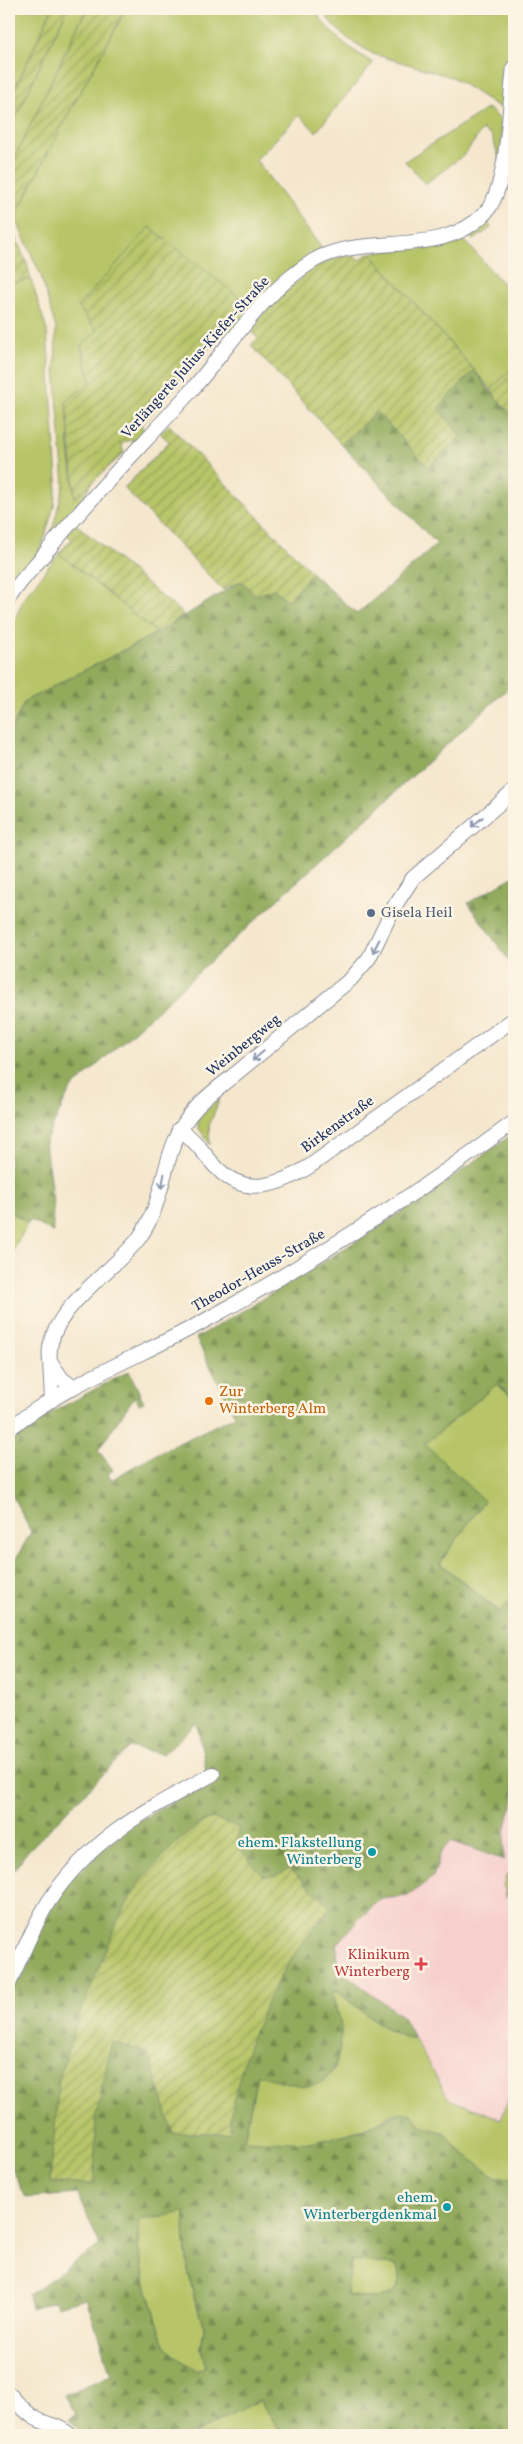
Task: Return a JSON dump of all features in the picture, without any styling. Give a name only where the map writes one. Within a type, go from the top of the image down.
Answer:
[{"type":"street","name":"Verlängerte Julius-Kiefer-Straße","points":[[9,598],[22,578],[189,392],[241,328],[298,272],[315,261],[341,251],[451,235],[470,226],[486,212],[497,194],[503,172],[514,68]]},
{"type":"street","name":"Weinbergweg","points":[[52,1400],[50,1361],[55,1332],[74,1303],[130,1250],[150,1220],[161,1192],[168,1157],[179,1129],[196,1108],[209,1096],[351,980],[369,958],[394,907],[413,878],[514,791]]},
{"type":"street","name":"Birkenstraße","points":[[179,1129],[192,1138],[218,1170],[227,1177],[251,1186],[275,1184],[290,1179],[310,1166],[514,1019]]},
{"type":"street","name":"Theodor-Heuss-Straße","points":[[9,1429],[73,1387],[206,1320],[314,1259],[419,1191],[514,1122]]},
{"type":"street","points":[[50,1361],[62,1379],[73,1387]]},
{"type":"street","points":[[9,1984],[48,1904],[64,1880],[84,1857],[104,1838],[128,1821],[214,1774]]},
{"type":"street","points":[[9,2394],[35,2418],[48,2424],[60,2426],[70,2435]]},
{"type":"shaded area","name":"Klinikum Winterberg","points":[[514,1801],[514,2085],[501,2119],[449,2098],[403,2017],[312,1955],[349,1910],[433,1877],[441,1852],[451,1841],[504,1860],[504,1835],[508,1814]]},
{"type":"green space","points":[[9,9],[52,9],[9,102]]},
{"type":"green space","points":[[52,9],[67,9],[14,121],[9,118],[9,102]]},
{"type":"green space","points":[[67,9],[86,9],[9,170],[9,131]]},
{"type":"green space","points":[[86,9],[126,9],[66,118],[15,217],[9,206],[9,170]]},
{"type":"green space","points":[[126,9],[314,9],[340,39],[373,63],[316,132],[299,115],[256,160],[323,250],[227,337],[222,332],[247,304],[79,307],[97,331],[81,347],[91,382],[68,440],[75,498],[95,478],[78,505],[50,539],[64,484],[55,370],[56,329],[41,276],[15,217],[66,118]]},
{"type":"green space","points":[[321,9],[514,9],[514,41],[502,109],[452,77],[373,54],[347,38],[333,25]]},
{"type":"green space","points":[[488,108],[502,121],[500,160],[491,135],[482,130],[465,154],[425,184],[405,161]]},
{"type":"green space","points":[[487,218],[491,228],[473,240],[468,233]]},
{"type":"green space","points":[[9,222],[27,264],[31,279],[9,283]]},
{"type":"green space","points":[[150,227],[248,304],[141,425],[144,431],[133,443],[131,439],[121,444],[124,453],[75,498],[66,401],[91,382],[81,346],[97,331],[78,306]]},
{"type":"green space","points":[[461,239],[466,242],[514,296],[514,367],[491,389],[370,253],[438,245]]},
{"type":"green space","points":[[370,253],[474,370],[438,408],[461,436],[428,467],[377,412],[341,444],[251,345],[258,338],[248,329],[286,291],[314,267],[335,258],[354,255],[359,260]]},
{"type":"green space","points":[[31,279],[47,331],[57,481],[54,506],[41,550],[9,590],[9,283]]},
{"type":"green space","points":[[514,367],[514,417],[496,398],[491,389]]},
{"type":"green space","points":[[474,370],[514,417],[514,683],[70,1090],[45,1142],[53,1202],[53,1232],[30,1220],[28,1223],[9,1211],[9,735],[25,701],[157,633],[241,581],[256,594],[274,589],[288,601],[312,573],[357,614],[437,544],[341,444],[377,412],[429,467],[438,408]]},
{"type":"green space","points":[[169,425],[312,573],[288,601],[274,589],[256,595],[241,581],[223,590],[124,488],[169,442],[160,433]]},
{"type":"green space","points":[[76,524],[184,615],[157,633],[59,553],[72,539],[66,534]]},
{"type":"green space","points":[[59,553],[157,633],[25,701],[9,735],[9,633],[25,596]]},
{"type":"green space","points":[[514,876],[514,957],[509,961],[468,903]]},
{"type":"green space","points":[[220,1098],[209,1126],[210,1145],[198,1127],[198,1119]]},
{"type":"green space","points":[[514,1133],[514,1241],[509,1245],[514,1255],[514,1399],[497,1384],[425,1444],[484,1501],[440,1563],[499,1612],[514,1595],[514,1801],[506,1830],[504,1860],[451,1841],[441,1852],[433,1877],[408,1896],[380,1899],[358,1920],[337,1945],[338,1960],[345,1974],[403,2017],[414,2038],[395,2033],[374,2020],[337,1991],[332,1993],[341,2027],[341,2035],[339,2054],[332,2072],[319,2083],[310,2086],[292,2084],[257,2075],[244,2140],[312,2143],[368,2128],[400,2112],[411,2114],[423,2127],[446,2133],[458,2149],[496,2178],[514,2178],[514,2435],[283,2435],[260,2400],[192,2435],[83,2435],[69,2419],[76,2415],[64,2395],[111,2375],[86,2298],[57,2306],[55,2301],[31,2308],[28,2295],[100,2245],[78,2194],[26,2198],[9,2162],[9,1996],[52,1907],[67,1883],[126,1828],[208,1782],[197,1723],[163,1754],[130,1747],[27,1852],[9,1877],[9,1571],[31,1532],[9,1489],[9,1442],[43,1417],[129,1371],[144,1402],[139,1404],[135,1396],[98,1450],[113,1470],[108,1474],[111,1480],[150,1457],[235,1416],[196,1338],[358,1240],[476,1161]],"holes":[[[185,2212],[184,2232],[188,2270],[195,2301],[204,2327],[201,2349],[206,2366],[196,2371],[174,2355],[164,2343],[147,2288],[138,2247],[139,2220]],[[351,2260],[396,2265],[399,2279],[398,2284],[394,2290],[383,2297],[368,2298],[347,2295]]]},
{"type":"green space","points":[[9,1211],[28,1223],[13,1251],[9,1266]]},
{"type":"green space","points":[[497,1384],[514,1399],[514,1595],[500,1612],[440,1563],[484,1501],[424,1444]]},
{"type":"green space","points":[[213,1818],[238,1827],[238,1846],[263,1876],[278,1875],[290,1868],[331,1908],[292,1957],[262,2013],[250,2042],[241,2072],[229,2133],[173,2133],[148,2053],[112,2042],[96,2115],[94,2184],[50,2183],[59,2079],[78,2019],[118,1920],[138,1884],[173,1846],[200,1823]]},
{"type":"green space","points":[[514,1870],[506,1898],[505,1888],[503,1887],[506,1876]]},
{"type":"green space","points":[[337,1991],[385,2027],[405,2037],[414,2038],[449,2099],[501,2119],[514,2085],[514,2178],[496,2178],[458,2149],[446,2133],[423,2127],[411,2114],[394,2113],[368,2128],[312,2143],[244,2141],[257,2075],[310,2086],[334,2071],[339,2050],[339,2032],[337,2014],[331,1993]]},
{"type":"green space","points":[[185,2211],[184,2232],[188,2270],[195,2301],[204,2327],[201,2349],[206,2366],[196,2371],[174,2355],[164,2343],[147,2288],[138,2247],[139,2220]]},
{"type":"green space","points":[[351,2260],[396,2265],[399,2279],[398,2284],[394,2290],[383,2297],[368,2298],[347,2295]]},
{"type":"green space","points":[[260,2400],[283,2435],[191,2434]]},
{"type":"place","name":"Gisela Heil","points":[[371,913]]},
{"type":"place","name":"Zur Winterberg Alm","points":[[209,1401]]},
{"type":"place","name":"ehem. Flakstellung Winterberg","points":[[372,1852]]},
{"type":"place","name":"Klinikum Winterberg","points":[[421,1964]]},
{"type":"place","name":"ehem. Winterbergdenkmal","points":[[447,2207]]}]
